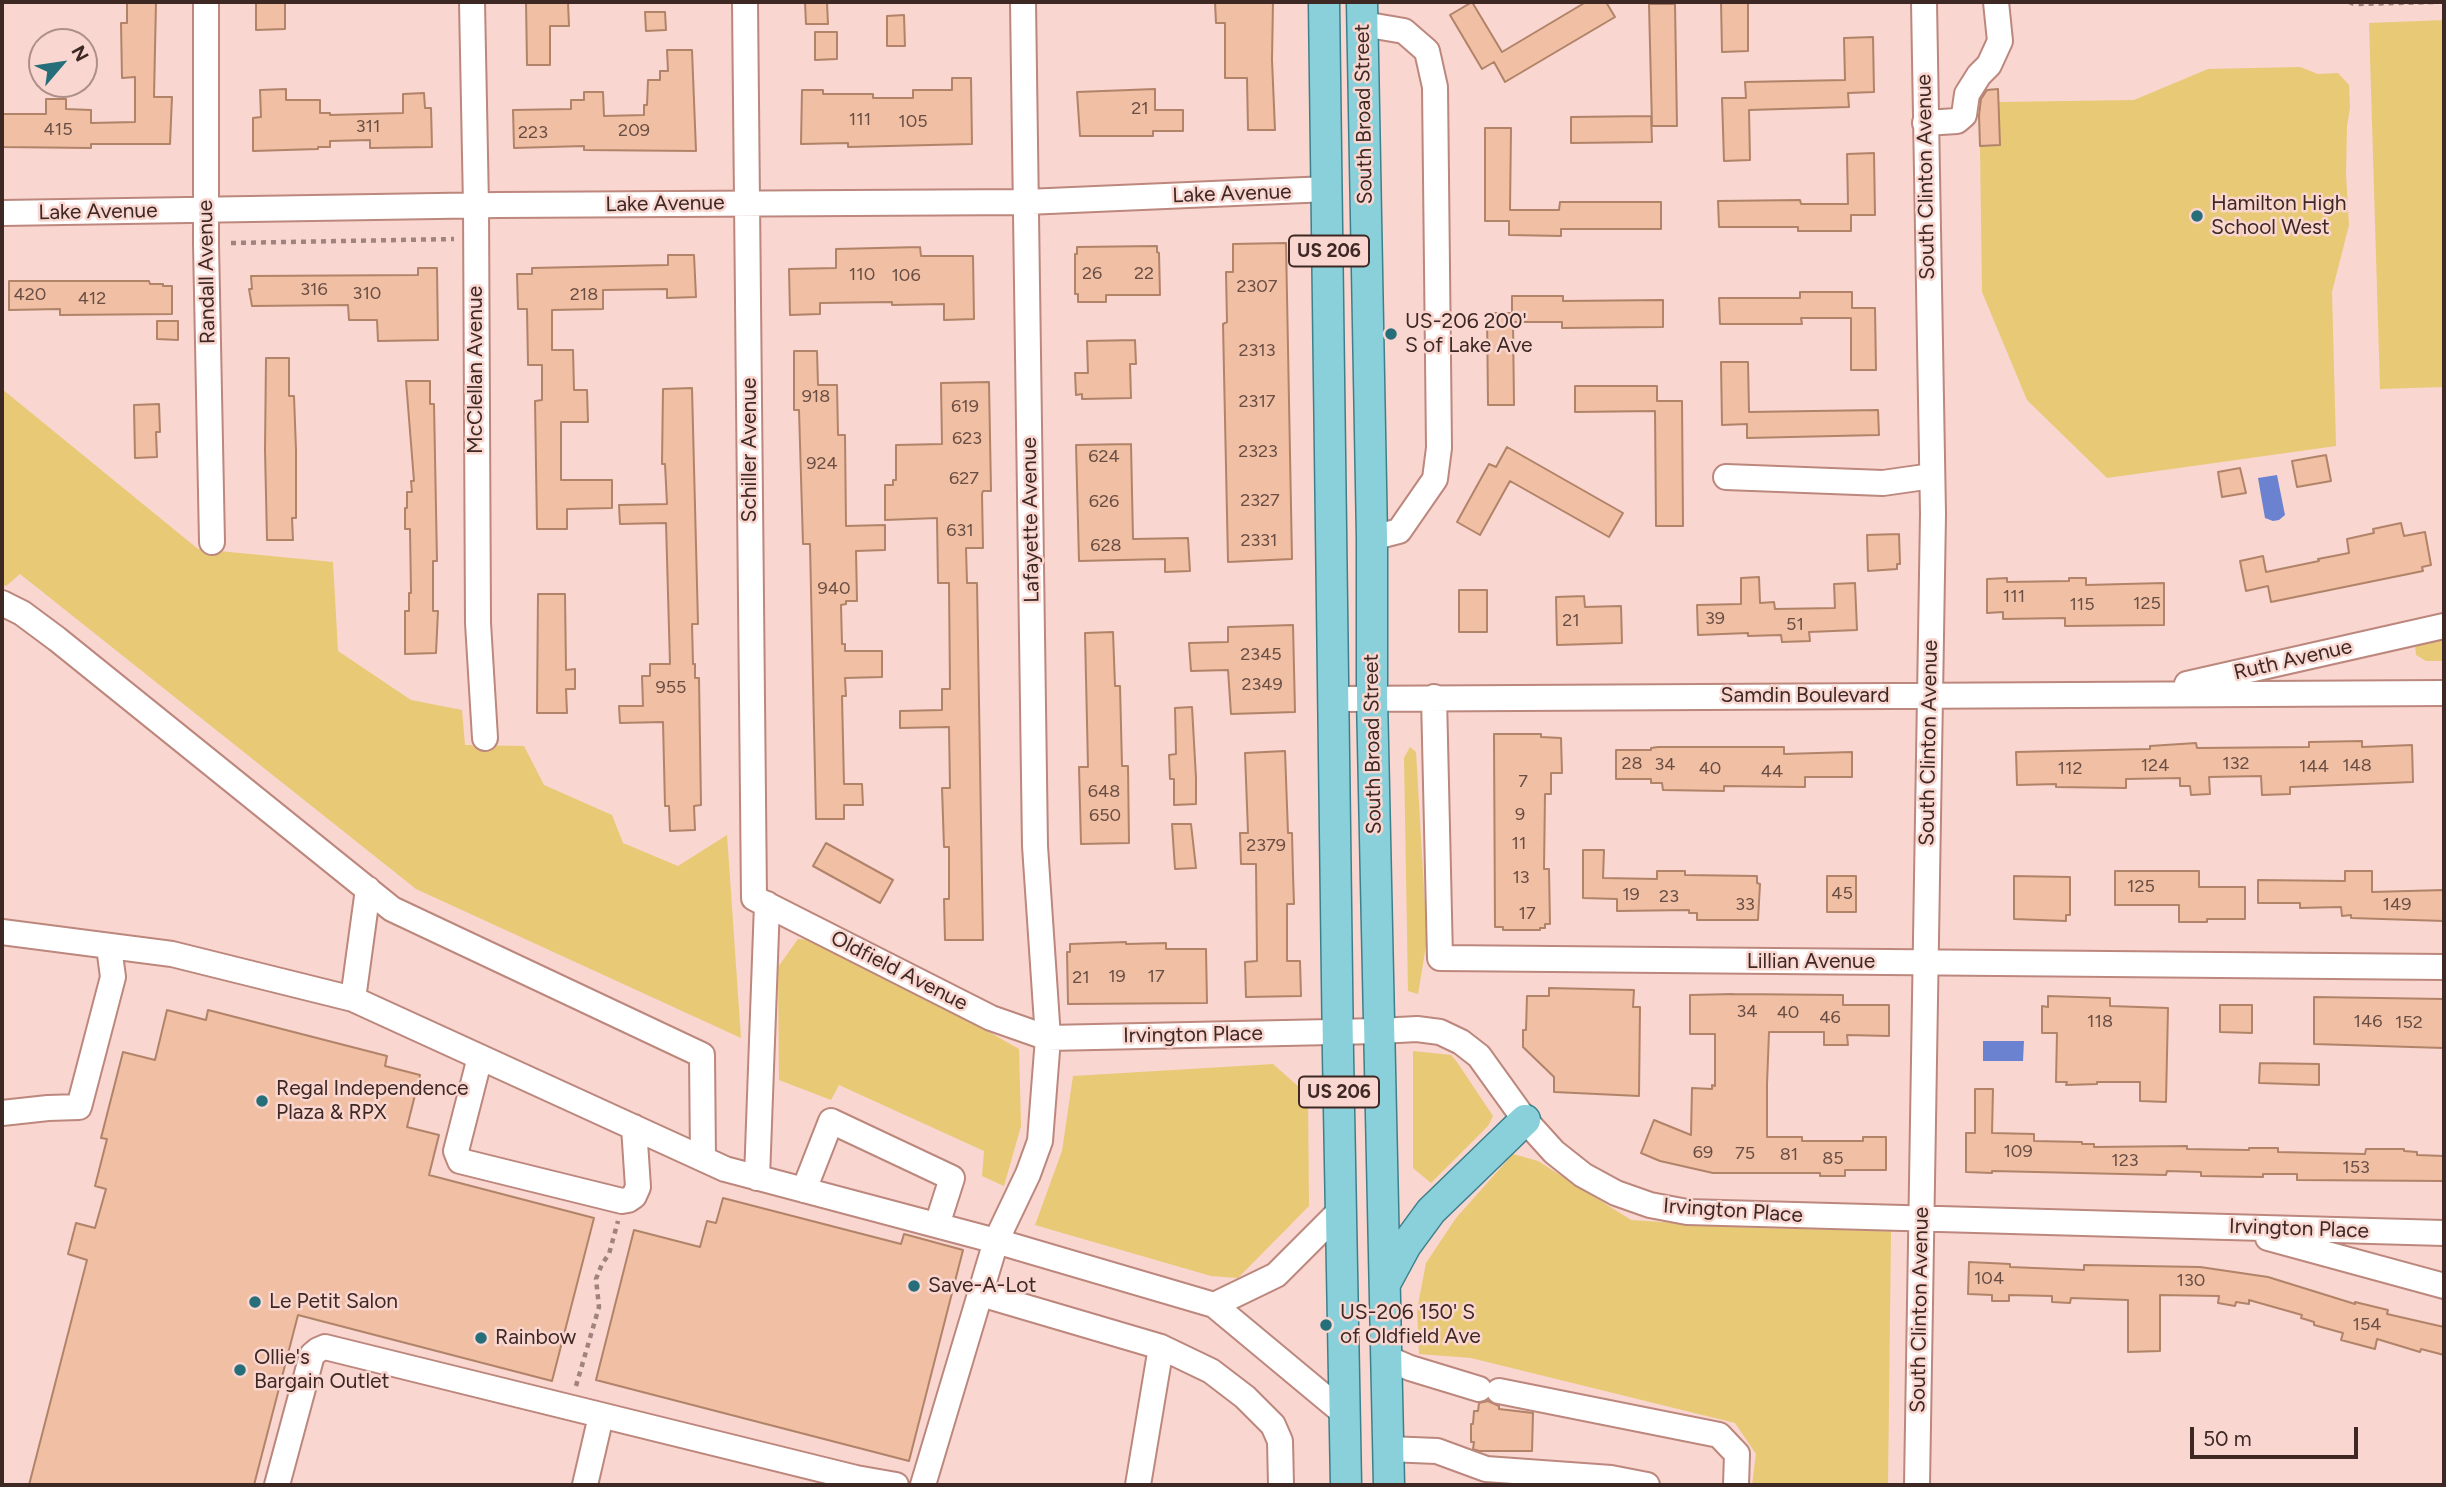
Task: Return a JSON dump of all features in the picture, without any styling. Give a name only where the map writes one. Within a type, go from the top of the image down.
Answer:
[{"type":"main road","name":"South Broad Street","points":[[1324,2],[1346,1485]]},
{"type":"main road","name":"South Broad Street","points":[[1362,13],[1372,538],[1371,697],[1389,1485]]},
{"type":"main road","points":[[1386,1282],[1406,1245],[1431,1211],[1525,1120]]},
{"type":"street","name":"Randall Avenue","points":[[206,2],[206,210],[212,542]]},
{"type":"street","name":"McClellan Avenue","points":[[472,2],[478,623],[485,738]]},
{"type":"street","name":"Schiller Avenue","points":[[745,2],[760,901],[757,1178]]},
{"type":"street","name":"Lafayette Avenue","points":[[923,1485],[996,1241],[1028,1174],[1040,1141],[1048,1038],[1035,846],[1023,2]]},
{"type":"street","name":"South Clinton Avenue","points":[[1915,1484],[1926,962],[1932,476],[1924,2]]},
{"type":"street","points":[[1925,123],[1957,121],[1964,115],[1967,94],[1989,65],[2000,41],[1996,2]]},
{"type":"street","points":[[1362,13],[1404,31],[1427,51],[1435,87],[1439,448],[1435,479],[1399,531],[1372,538]]},
{"type":"street","name":"Lake Avenue","points":[[2,214],[476,206],[1026,202],[1328,189]]},
{"type":"street","points":[[1726,477],[1883,483],[1932,476]]},
{"type":"street","points":[[2,603],[22,613],[57,639],[393,909],[702,1055],[703,1159]]},
{"type":"street","name":"Ruth Avenue","points":[[2142,694],[2444,626]]},
{"type":"street","name":"Samdin Boulevard","points":[[1334,699],[2444,693]]},
{"type":"street","name":"Lillian Avenue","points":[[1434,697],[1440,958],[2444,967]]},
{"type":"street","points":[[353,999],[368,889]]},
{"type":"street","name":"Oldfield Avenue","points":[[760,901],[991,1018],[1048,1038]]},
{"type":"street","points":[[2,932],[172,954],[353,999],[724,1169],[996,1241],[1214,1305],[1345,1414]]},
{"type":"street","points":[[2,1113],[79,1107],[113,976],[109,947]]},
{"type":"street","name":"Irvington Place","points":[[1048,1038],[1417,1029],[1440,1032],[1461,1042],[1479,1056],[1525,1120],[1554,1152],[1583,1175],[1616,1193],[1650,1205],[1687,1212],[2444,1233]]},
{"type":"street","points":[[480,1057],[456,1151],[460,1161],[622,1201],[634,1196],[638,1186],[634,1127]]},
{"type":"street","points":[[804,1190],[831,1121],[952,1178],[937,1225]]},
{"type":"street","points":[[1214,1305],[1276,1275],[1341,1210]]},
{"type":"street","points":[[2230,1227],[2444,1286]]},
{"type":"street","points":[[981,1294],[1161,1347],[1211,1371],[1245,1397],[1273,1425],[1280,1441],[1281,1485]]},
{"type":"street","points":[[277,1485],[312,1356],[325,1347],[856,1478],[895,1485]]},
{"type":"street","points":[[1138,1485],[1161,1347]]},
{"type":"street","points":[[1387,1358],[1410,1368],[1489,1390],[1719,1435],[1737,1454],[1736,1485]]},
{"type":"street","points":[[585,1485],[601,1416]]},
{"type":"street","points":[[1388,1449],[1437,1451],[1486,1468],[1611,1478],[1647,1485]]},
{"type":"path","points":[[2349,2],[2436,2]]},
{"type":"path","points":[[230,243],[454,239]]},
{"type":"path","points":[[569,1408],[599,1307],[596,1279],[609,1254],[618,1220],[615,1199]]},
{"type":"shaded area","points":[[2444,20],[2444,387],[2380,389],[2369,23]]},
{"type":"shaded area","points":[[2300,67],[2318,74],[2338,73],[2349,85],[2346,174],[2349,225],[2332,292],[2336,446],[2107,478],[2027,400],[1982,292],[1980,146],[2000,145],[1999,102],[2134,100],[2208,69]]},
{"type":"shaded area","points":[[2,389],[198,549],[333,562],[338,651],[411,700],[462,710],[465,745],[524,746],[544,785],[612,815],[623,843],[678,866],[727,835],[741,1038],[416,889],[20,574],[6,586],[2,584]]},
{"type":"shaded area","points":[[2444,633],[2444,661],[2426,661],[2416,655],[2415,644]]},
{"type":"shaded area","points":[[1410,747],[1416,752],[1427,940],[1418,994],[1408,991],[1404,758]]},
{"type":"shaded area","points":[[798,939],[829,941],[1019,1049],[1021,1126],[1004,1186],[982,1176],[984,1151],[839,1085],[831,1100],[779,1080],[778,967]]},
{"type":"shaded area","points":[[1413,1051],[1451,1055],[1493,1116],[1488,1126],[1431,1183],[1413,1168]]},
{"type":"shaded area","points":[[1273,1064],[1308,1095],[1309,1206],[1238,1278],[1211,1276],[1035,1225],[1062,1151],[1073,1076]]},
{"type":"shaded area","points":[[1513,1154],[1538,1161],[1631,1220],[1755,1228],[1891,1231],[1888,1485],[1752,1485],[1756,1454],[1735,1423],[1471,1358],[1419,1354],[1417,1310],[1426,1263],[1456,1218]]},
{"type":"water","points":[[2277,475],[2285,515],[2273,521],[2265,518],[2258,478]]},
{"type":"water","points":[[1983,1041],[2024,1041],[2023,1061],[1983,1061]]},
{"type":"building","points":[[127,2],[156,2],[154,97],[172,97],[170,144],[91,144],[91,148],[2,147],[2,114],[46,114],[46,99],[66,99],[66,109],[91,110],[91,123],[135,122],[135,77],[122,78],[121,23],[127,23]]},
{"type":"building","points":[[256,2],[285,2],[285,29],[256,30]]},
{"type":"building","points":[[526,2],[568,2],[569,26],[550,26],[550,65],[527,65]]},
{"type":"building","points":[[805,2],[827,2],[828,24],[806,24]]},
{"type":"building","points":[[1215,2],[1273,2],[1275,130],[1248,130],[1247,78],[1225,78],[1225,23],[1216,23]]},
{"type":"building","points":[[1472,2],[1502,52],[1586,2],[1606,2],[1615,17],[1505,82],[1494,62],[1482,69],[1450,15]]},
{"type":"building","points":[[1721,2],[1748,2],[1748,51],[1722,52]]},
{"type":"building","points":[[1649,4],[1675,4],[1677,126],[1652,126]]},
{"type":"building","points":[[645,12],[665,12],[666,30],[646,31]]},
{"type":"building","points":[[904,15],[905,46],[887,46],[887,16]]},
{"type":"building","points":[[815,32],[837,32],[837,59],[815,60]]},
{"type":"building","points":[[1873,37],[1874,92],[1848,93],[1849,107],[1749,110],[1750,160],[1724,161],[1722,98],[1746,98],[1745,82],[1845,80],[1844,38]]},
{"type":"building","points":[[667,50],[692,50],[696,151],[584,150],[584,146],[514,148],[513,110],[571,109],[571,100],[584,100],[584,92],[603,92],[604,116],[644,115],[648,80],[660,80],[660,71],[668,71]]},
{"type":"building","points":[[952,78],[971,78],[972,144],[848,147],[848,143],[801,144],[802,90],[823,90],[823,94],[873,94],[873,98],[913,98],[913,90],[952,90]]},
{"type":"building","points":[[286,89],[286,100],[320,100],[320,113],[330,115],[403,113],[403,94],[424,93],[425,108],[431,108],[432,147],[370,148],[370,140],[330,141],[330,147],[318,149],[253,151],[253,118],[261,117],[260,90]]},
{"type":"building","points":[[1155,89],[1155,110],[1183,110],[1183,131],[1153,131],[1153,136],[1080,136],[1077,92]]},
{"type":"building","points":[[1998,89],[2000,145],[1980,146],[1981,99],[1987,90]]},
{"type":"building","points":[[1651,116],[1652,142],[1571,143],[1571,117]]},
{"type":"building","points":[[1485,128],[1511,128],[1510,210],[1559,210],[1560,202],[1661,202],[1661,229],[1561,229],[1561,236],[1509,235],[1509,221],[1485,221]]},
{"type":"building","points":[[1874,153],[1875,215],[1851,215],[1851,231],[1798,231],[1798,227],[1719,227],[1718,201],[1800,200],[1801,204],[1848,204],[1847,154]]},
{"type":"building","points":[[1286,243],[1292,559],[1228,562],[1223,324],[1227,322],[1226,272],[1233,272],[1233,244]]},
{"type":"building","points":[[1157,246],[1160,295],[1106,295],[1106,302],[1078,302],[1078,294],[1075,294],[1077,247]]},
{"type":"building","points":[[920,247],[921,256],[973,256],[974,319],[944,320],[944,304],[892,305],[892,302],[820,303],[820,314],[790,315],[789,269],[836,268],[836,249]]},
{"type":"building","points":[[668,255],[694,255],[696,297],[667,298],[667,289],[603,290],[603,309],[552,310],[552,350],[573,350],[574,390],[587,390],[588,422],[561,422],[561,480],[612,480],[612,508],[567,509],[567,529],[537,529],[535,401],[542,400],[542,365],[528,365],[527,309],[518,309],[517,274],[532,274],[532,268],[668,265]]},
{"type":"building","points":[[418,268],[437,268],[438,340],[378,341],[377,320],[349,320],[348,305],[252,306],[249,289],[252,289],[251,276],[418,275]]},
{"type":"building","points":[[9,281],[149,281],[150,284],[172,286],[172,314],[60,315],[60,309],[9,310]]},
{"type":"building","points":[[1800,292],[1852,292],[1852,308],[1875,308],[1876,370],[1851,370],[1851,318],[1801,318],[1802,324],[1720,324],[1719,298],[1800,298]]},
{"type":"building","points":[[1512,296],[1563,296],[1563,301],[1663,300],[1663,327],[1562,328],[1562,322],[1513,322],[1514,405],[1488,405],[1487,313],[1512,313]]},
{"type":"building","points":[[157,321],[178,321],[178,340],[157,339]]},
{"type":"building","points":[[1135,340],[1136,364],[1130,364],[1131,398],[1082,399],[1082,394],[1076,395],[1075,373],[1088,373],[1087,341]]},
{"type":"building","points":[[794,351],[817,351],[818,385],[837,385],[838,435],[845,435],[846,526],[885,525],[885,550],[856,551],[857,601],[846,601],[846,604],[841,605],[842,644],[845,644],[845,651],[882,651],[882,677],[845,678],[846,696],[842,696],[844,784],[862,784],[863,805],[844,805],[844,819],[816,819],[810,544],[803,544],[799,410],[794,410]]},
{"type":"building","points":[[266,358],[289,358],[289,396],[294,396],[296,450],[296,518],[292,518],[293,540],[267,540]]},
{"type":"building","points":[[1721,362],[1748,362],[1749,412],[1878,410],[1879,435],[1747,438],[1747,424],[1722,425]]},
{"type":"building","points":[[406,381],[430,381],[430,404],[434,404],[437,561],[433,561],[433,611],[438,611],[436,653],[405,654],[405,611],[409,611],[411,593],[410,529],[405,529],[405,508],[407,492],[412,492],[411,481],[414,481]]},
{"type":"building","points":[[989,382],[991,491],[983,491],[982,494],[983,548],[966,548],[967,583],[977,583],[983,940],[945,940],[944,899],[949,899],[949,847],[944,847],[942,788],[950,788],[949,727],[900,728],[900,711],[942,710],[942,689],[950,689],[949,583],[938,583],[937,518],[885,520],[885,485],[893,485],[893,480],[896,480],[896,445],[942,444],[941,383]]},
{"type":"building","points":[[1575,386],[1657,386],[1657,401],[1682,401],[1683,526],[1656,526],[1655,411],[1575,412]]},
{"type":"building","points":[[692,388],[698,624],[692,624],[693,664],[695,678],[699,678],[701,805],[694,806],[695,830],[670,831],[669,806],[665,806],[663,722],[620,723],[619,706],[643,706],[642,676],[650,676],[650,664],[670,664],[666,523],[620,524],[619,505],[667,504],[665,464],[662,464],[663,389]]},
{"type":"building","points":[[159,404],[157,457],[135,458],[134,405]]},
{"type":"building","points":[[1131,444],[1133,539],[1188,538],[1190,571],[1165,572],[1165,559],[1079,561],[1076,445]]},
{"type":"building","points":[[1507,447],[1623,513],[1609,537],[1510,481],[1480,535],[1457,522],[1489,464],[1496,467]]},
{"type":"building","points":[[2326,455],[2331,481],[2297,487],[2292,461]]},
{"type":"building","points":[[2240,468],[2246,493],[2222,497],[2218,472]]},
{"type":"building","points":[[2401,523],[2404,536],[2425,532],[2431,565],[2422,567],[2423,571],[2271,602],[2268,586],[2246,591],[2240,561],[2263,556],[2266,572],[2319,561],[2318,559],[2349,553],[2347,539],[2374,533],[2373,529]]},
{"type":"building","points":[[1899,534],[1900,564],[1897,564],[1897,569],[1868,571],[1867,535]]},
{"type":"building","points":[[1759,577],[1760,603],[1774,602],[1775,609],[1835,608],[1834,584],[1855,583],[1857,630],[1809,632],[1810,641],[1782,642],[1781,635],[1698,635],[1697,605],[1741,604],[1741,578]]},
{"type":"building","points":[[2007,578],[2007,582],[2069,581],[2069,578],[2086,578],[2086,585],[2164,583],[2164,625],[2065,626],[2065,618],[2003,619],[2003,612],[1987,613],[1987,579]]},
{"type":"building","points":[[1459,590],[1487,590],[1487,632],[1459,632]]},
{"type":"building","points":[[538,594],[565,594],[566,670],[575,669],[575,689],[566,689],[567,713],[537,713]]},
{"type":"building","points":[[1584,596],[1585,607],[1621,606],[1622,643],[1557,645],[1556,597]]},
{"type":"building","points":[[1293,625],[1295,712],[1231,714],[1228,670],[1191,671],[1189,643],[1228,642],[1228,627]]},
{"type":"building","points":[[1113,632],[1115,686],[1120,686],[1122,766],[1128,766],[1129,843],[1081,844],[1079,767],[1088,767],[1085,633]]},
{"type":"building","points":[[1192,707],[1196,804],[1174,805],[1174,779],[1170,779],[1169,755],[1176,754],[1175,708]]},
{"type":"building","points":[[1494,734],[1541,734],[1541,737],[1561,738],[1562,773],[1551,773],[1551,794],[1545,794],[1544,869],[1549,869],[1550,924],[1545,924],[1545,928],[1540,930],[1503,930],[1503,927],[1495,927]]},
{"type":"building","points":[[2362,741],[2362,747],[2412,745],[2413,782],[2290,787],[2290,794],[2262,795],[2261,776],[2209,777],[2210,794],[2191,795],[2190,786],[2180,786],[2180,778],[2126,779],[2126,788],[2017,785],[2016,752],[2150,749],[2150,746],[2196,743],[2197,748],[2309,747],[2309,742]]},
{"type":"building","points":[[1658,747],[1784,747],[1784,754],[1852,752],[1852,777],[1805,777],[1805,787],[1724,786],[1724,791],[1663,790],[1662,783],[1651,783],[1651,779],[1616,779],[1616,750],[1651,750]]},
{"type":"building","points":[[1285,751],[1288,833],[1292,833],[1294,904],[1287,904],[1287,961],[1300,961],[1301,996],[1246,997],[1245,962],[1257,961],[1256,864],[1241,864],[1240,833],[1248,833],[1245,753]]},
{"type":"building","points":[[1172,824],[1191,824],[1196,868],[1175,869]]},
{"type":"building","points":[[826,843],[893,880],[880,903],[813,866]]},
{"type":"building","points":[[1583,850],[1604,850],[1603,878],[1657,879],[1657,871],[1685,871],[1685,875],[1757,876],[1757,883],[1760,884],[1758,920],[1697,920],[1697,913],[1689,913],[1689,910],[1617,911],[1617,899],[1583,898]]},
{"type":"building","points":[[2115,871],[2199,871],[2199,887],[2245,887],[2245,919],[2179,922],[2179,905],[2115,905]]},
{"type":"building","points":[[2345,871],[2372,871],[2372,892],[2444,890],[2444,921],[2351,918],[2351,915],[2342,916],[2341,907],[2300,908],[2300,903],[2258,903],[2258,880],[2345,881]]},
{"type":"building","points":[[1827,876],[1856,876],[1856,912],[1827,912]]},
{"type":"building","points":[[2014,876],[2070,877],[2070,915],[2066,915],[2066,921],[2014,919]]},
{"type":"building","points":[[1166,943],[1166,949],[1206,949],[1207,1003],[1068,1004],[1067,952],[1070,952],[1070,944]]},
{"type":"building","points":[[1549,988],[1634,990],[1633,1007],[1640,1007],[1639,1096],[1554,1092],[1554,1077],[1523,1047],[1527,996],[1549,996]]},
{"type":"building","points":[[1690,995],[1843,995],[1843,1005],[1889,1005],[1889,1036],[1847,1035],[1848,1045],[1824,1045],[1824,1032],[1769,1032],[1767,1084],[1767,1137],[1802,1137],[1802,1141],[1863,1141],[1863,1137],[1886,1137],[1886,1170],[1845,1170],[1845,1176],[1820,1176],[1820,1173],[1713,1173],[1660,1161],[1641,1153],[1654,1120],[1691,1135],[1692,1088],[1712,1089],[1712,1085],[1715,1086],[1715,1034],[1690,1034]]},
{"type":"building","points":[[2048,996],[2110,998],[2110,1006],[2168,1008],[2166,1102],[2140,1101],[2140,1082],[2066,1085],[2067,1082],[2056,1082],[2057,1033],[2042,1033],[2042,1006],[2048,1007]]},
{"type":"building","points":[[2314,997],[2444,999],[2444,1048],[2314,1044]]},
{"type":"building","points":[[2220,1005],[2252,1005],[2252,1033],[2220,1032]]},
{"type":"building","points":[[167,1010],[206,1020],[208,1010],[387,1056],[385,1066],[420,1075],[407,1127],[439,1135],[429,1175],[594,1218],[552,1381],[298,1315],[254,1485],[29,1485],[87,1260],[68,1254],[76,1223],[95,1228],[106,1189],[95,1186],[107,1139],[101,1138],[123,1052],[155,1060]]},
{"type":"building","points":[[2260,1063],[2319,1064],[2319,1085],[2259,1083]]},
{"type":"building","points":[[1975,1089],[1993,1089],[1992,1133],[2034,1134],[2034,1141],[2082,1142],[2094,1144],[2094,1147],[2187,1146],[2187,1149],[2249,1150],[2278,1148],[2278,1152],[2365,1154],[2366,1149],[2404,1149],[2417,1152],[2417,1155],[2444,1156],[2444,1181],[2297,1180],[2297,1174],[2263,1174],[2263,1177],[2201,1176],[2201,1172],[2167,1171],[2166,1175],[1966,1172],[1966,1133],[1975,1133]]},
{"type":"building","points":[[723,1198],[901,1244],[904,1234],[963,1250],[909,1461],[596,1380],[634,1230],[700,1247],[707,1221],[716,1223]]},
{"type":"building","points":[[1969,1262],[2010,1264],[2010,1267],[2084,1270],[2084,1265],[2200,1267],[2268,1277],[2355,1304],[2388,1310],[2387,1314],[2444,1327],[2444,1355],[2421,1349],[2420,1352],[2377,1339],[2375,1349],[2341,1340],[2343,1333],[2314,1325],[2314,1322],[2301,1318],[2302,1315],[2249,1300],[2249,1304],[2236,1302],[2235,1306],[2218,1303],[2219,1296],[2160,1295],[2160,1351],[2128,1352],[2128,1300],[2071,1298],[2070,1303],[2052,1302],[2052,1296],[2009,1295],[2009,1301],[1992,1301],[1992,1295],[1968,1294]]},
{"type":"building","points":[[1488,1401],[1499,1406],[1499,1409],[1533,1413],[1532,1451],[1473,1449],[1471,1424],[1474,1411],[1478,1411],[1479,1403]]},
{"type":"place","name":"Hamilton High School West","points":[[2197,216]]},
{"type":"place","name":"US-206 200' S of Lake Ave","points":[[1391,334]]},
{"type":"place","name":"Regal Independence Plaza & RPX","points":[[262,1101]]},
{"type":"place","name":"Save-A-Lot","points":[[914,1286]]},
{"type":"place","name":"Le Petit Salon","points":[[255,1302]]},
{"type":"place","name":"US-206 150' S of Oldfield Ave","points":[[1326,1325]]},
{"type":"place","name":"Rainbow","points":[[481,1338]]},
{"type":"place","name":"Ollie's Bargain Outlet","points":[[240,1370]]}]
